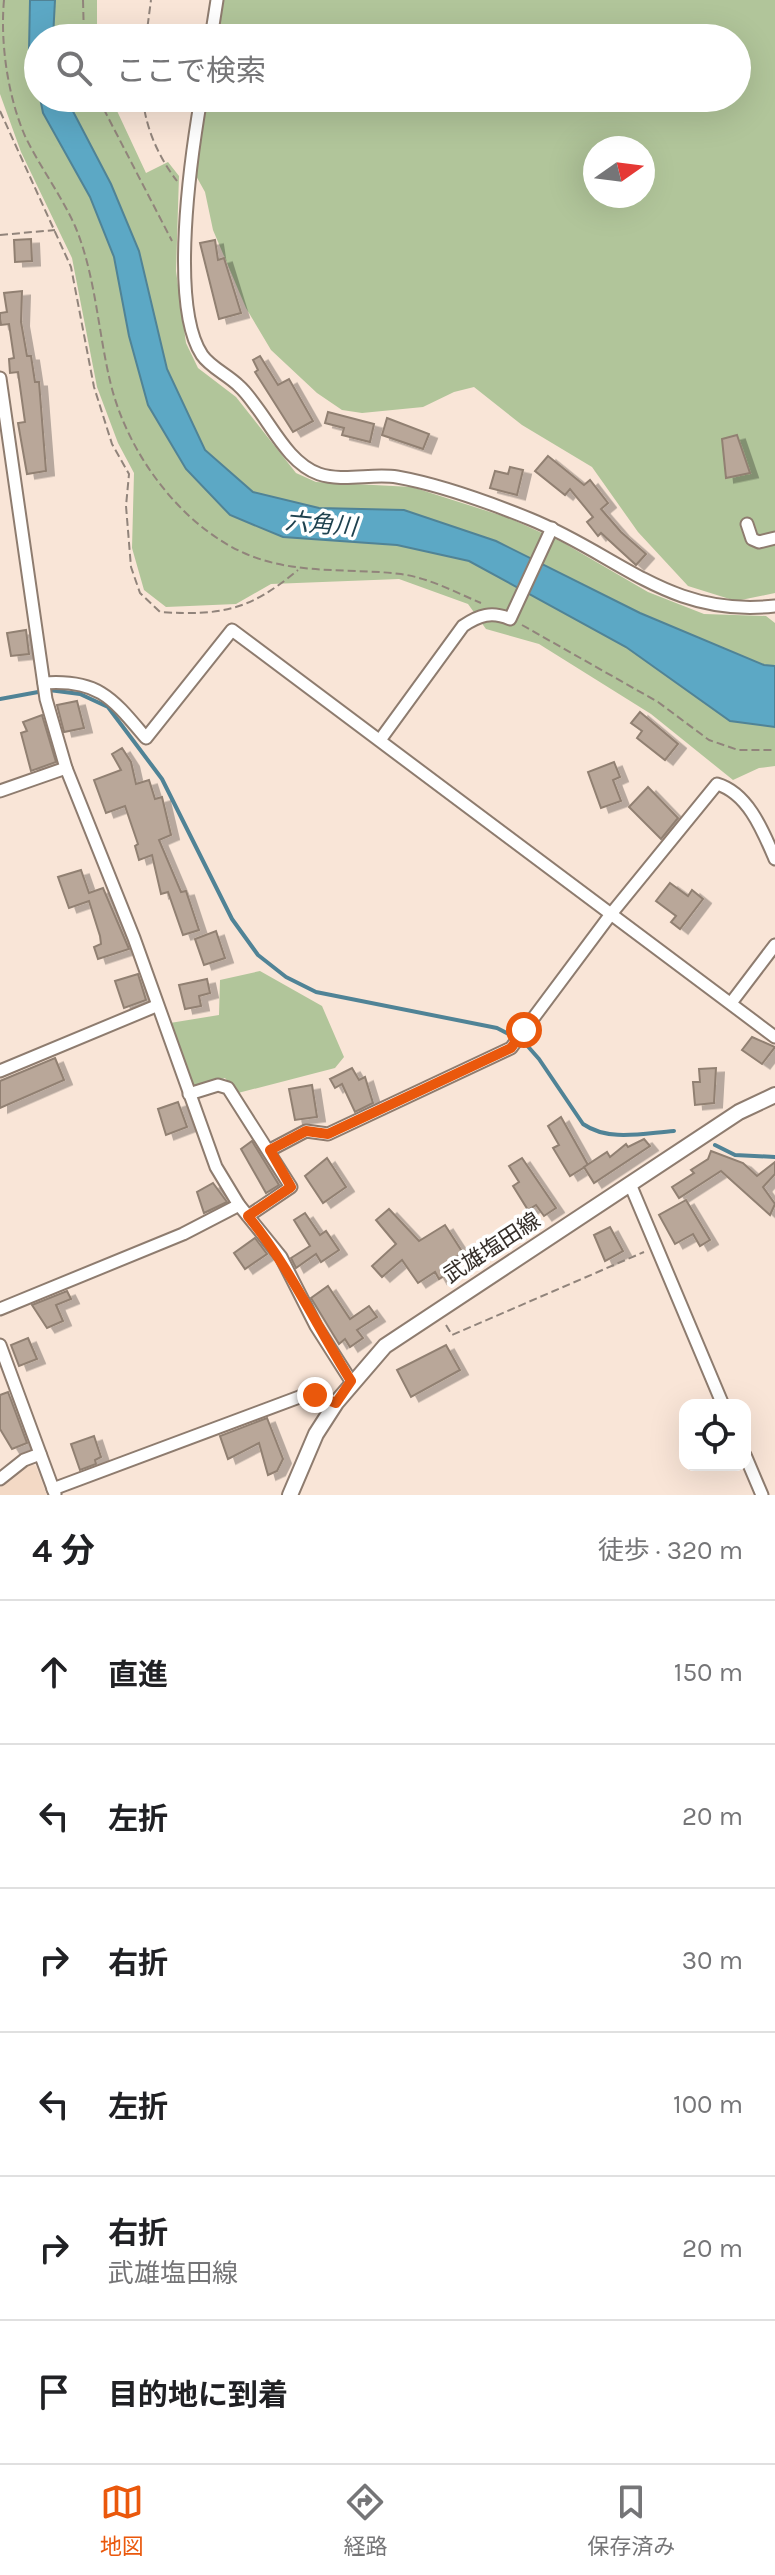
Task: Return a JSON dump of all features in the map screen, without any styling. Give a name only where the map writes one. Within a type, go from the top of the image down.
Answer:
[{"type":"main road","name":"武雄塩田線","points":[[290,1495],[316,1434],[351,1381],[385,1346],[739,1112],[775,1095]]},
{"type":"street","points":[[213,24],[217,0]]},
{"type":"street","points":[[199,112],[186,187],[185,267],[192,326],[202,355],[241,387],[301,466],[322,475],[394,476],[424,483],[550,531],[646,582],[703,604],[730,609],[775,606]]},
{"type":"street","points":[[0,378],[46,699],[66,768],[134,938],[216,1167],[239,1205],[281,1257],[316,1326],[351,1381]]},
{"type":"street","points":[[747,524],[752,539],[759,542],[775,538]]},
{"type":"street","points":[[380,740],[463,626],[475,617],[496,613],[511,615],[550,531]]},
{"type":"street","points":[[44,683],[90,685],[113,698],[146,738],[232,630],[775,1037]]},
{"type":"street","points":[[0,791],[66,768]]},
{"type":"street","points":[[270,1150],[306,1131],[328,1134],[511,1048],[611,914],[717,784],[733,788],[762,828],[775,859]]},
{"type":"street","points":[[731,1003],[775,945]]},
{"type":"street","points":[[0,1071],[156,1006]]},
{"type":"street","points":[[189,1094],[218,1085],[228,1088],[291,1187],[248,1216]]},
{"type":"street","points":[[630,1184],[720,1399]]},
{"type":"street","points":[[0,1309],[183,1234],[239,1205]]},
{"type":"street","points":[[0,1345],[54,1492],[302,1396],[315,1395],[336,1403]]},
{"type":"street","points":[[0,1479],[24,1460],[40,1454]]},
{"type":"street","points":[[751,1469],[762,1495]]},
{"type":"path","points":[[4,0],[6,76],[25,134],[75,225],[86,258],[111,388],[129,434],[161,486],[199,525],[230,546],[261,561],[298,570],[403,575],[439,585],[496,613]]},
{"type":"path","points":[[83,0],[84,24]]},
{"type":"path","points":[[148,24],[151,0]]},
{"type":"path","points":[[0,111],[71,267],[94,387],[112,444],[129,474],[127,537],[140,593],[160,612],[221,613],[247,606],[298,570]]},
{"type":"path","points":[[105,112],[185,267]]},
{"type":"path","points":[[144,112],[159,153],[175,180],[186,187]]},
{"type":"path","points":[[0,235],[56,230]]},
{"type":"path","points":[[511,615],[658,702],[709,740],[738,750],[775,750]]},
{"type":"path","points":[[438,1310],[452,1335],[655,1247]]},
{"type":"shaded area","points":[[29,1463],[36,1466],[47,1495],[0,1495],[0,1487]]},
{"type":"green space","points":[[0,0],[30,0],[30,24],[24,24],[24,112],[45,112],[90,197],[114,257],[129,336],[148,404],[283,537],[397,545],[469,561],[626,647],[730,721],[775,727],[775,766],[759,768],[733,780],[651,714],[539,644],[486,629],[468,604],[399,579],[271,584],[236,604],[166,607],[144,590],[132,548],[134,473],[118,443],[97,387],[72,258],[21,152],[0,94]]},
{"type":"green space","points":[[55,0],[97,0],[97,24],[54,24]]},
{"type":"green space","points":[[224,0],[775,0],[775,593],[736,601],[688,586],[638,532],[592,467],[522,425],[474,387],[454,392],[423,407],[362,413],[342,410],[317,393],[271,350],[246,308],[213,230],[205,192],[195,174],[206,112],[751,112],[751,24],[220,24]]},
{"type":"green space","points":[[73,112],[118,112],[146,173],[168,162],[179,176],[176,271],[186,343],[198,368],[236,397],[296,473],[316,482],[412,487],[509,518],[562,542],[648,592],[704,614],[766,616],[775,623],[775,666],[764,665],[640,613],[496,541],[404,510],[319,508],[253,492],[205,450],[167,369],[139,251]]},
{"type":"green space","points":[[260,971],[322,1006],[344,1057],[335,1068],[238,1093],[225,1078],[193,1089],[170,1023],[219,1015],[220,980]]},
{"type":"water","points":[[30,0],[55,0],[54,24],[30,24]]},
{"type":"water","name":"六角川","points":[[73,112],[111,184],[139,251],[167,369],[205,450],[253,492],[319,508],[404,510],[496,541],[640,613],[764,665],[775,666],[775,727],[730,721],[626,647],[469,561],[397,545],[283,537],[230,515],[186,469],[148,405],[129,336],[114,257],[90,197],[43,113]]},
{"type":"building","points":[[31,239],[32,261],[15,262],[14,240]]},
{"type":"building","points":[[215,240],[218,260],[224,258],[241,313],[219,319],[200,243]]},
{"type":"building","points":[[22,291],[21,322],[27,356],[31,356],[35,382],[39,382],[46,471],[27,474],[18,423],[25,422],[18,372],[10,373],[9,359],[14,358],[9,324],[1,325],[0,319],[0,313],[7,312],[4,293]]},
{"type":"building","points":[[260,356],[278,385],[289,379],[313,421],[293,432],[255,372],[258,370],[253,360]]},
{"type":"building","points":[[328,412],[374,424],[370,442],[342,435],[344,428],[325,423]]},
{"type":"building","points":[[387,418],[429,434],[423,449],[382,435]]},
{"type":"building","points":[[737,435],[750,473],[726,478],[722,439]]},
{"type":"building","points":[[548,456],[584,485],[590,480],[608,503],[601,509],[646,554],[636,565],[601,533],[598,536],[587,522],[593,517],[570,489],[565,495],[535,471]]},
{"type":"building","points":[[510,467],[523,470],[517,495],[490,488],[495,471],[508,474]]},
{"type":"building","points":[[26,630],[29,654],[11,656],[7,633]]},
{"type":"building","points":[[77,701],[84,728],[64,732],[57,705]]},
{"type":"building","points":[[640,712],[678,744],[665,760],[637,738],[642,731],[631,723]]},
{"type":"building","points":[[42,715],[56,762],[31,771],[21,733],[27,731],[23,722]]},
{"type":"building","points":[[122,748],[131,762],[136,784],[149,780],[155,799],[162,797],[171,835],[159,840],[181,892],[186,891],[199,930],[183,935],[168,892],[161,894],[152,855],[139,860],[135,846],[138,844],[125,806],[106,813],[94,780],[121,770],[112,754]]},
{"type":"building","points":[[614,762],[620,777],[613,780],[621,801],[601,808],[588,772]]},
{"type":"building","points":[[648,787],[678,818],[661,839],[629,807]]},
{"type":"building","points":[[81,870],[89,893],[103,888],[129,949],[98,959],[94,947],[101,944],[100,936],[89,901],[69,908],[58,877]]},
{"type":"building","points":[[670,883],[688,896],[692,890],[703,899],[680,929],[671,922],[676,916],[656,901]]},
{"type":"building","points":[[216,931],[225,958],[204,965],[195,939]]},
{"type":"building","points":[[138,974],[146,1000],[124,1008],[115,981]]},
{"type":"building","points":[[207,979],[210,993],[199,996],[201,1006],[185,1009],[179,985]]},
{"type":"building","points":[[752,1037],[775,1047],[762,1064],[742,1050]]},
{"type":"building","points":[[55,1058],[64,1080],[0,1108],[0,1081]]},
{"type":"building","points":[[352,1068],[359,1080],[365,1077],[373,1103],[355,1112],[342,1084],[335,1088],[330,1079]]},
{"type":"building","points":[[716,1068],[714,1103],[695,1105],[693,1082],[700,1082],[699,1069]]},
{"type":"building","points":[[312,1085],[317,1117],[295,1120],[289,1089]]},
{"type":"building","points":[[178,1102],[187,1127],[166,1135],[158,1109]]},
{"type":"building","points":[[561,1117],[588,1165],[570,1176],[553,1148],[559,1145],[548,1126]]},
{"type":"building","points":[[644,1139],[650,1146],[594,1183],[584,1167],[607,1152],[610,1157],[626,1144],[628,1147]]},
{"type":"building","points":[[252,1141],[279,1185],[266,1193],[241,1149]]},
{"type":"building","points":[[711,1151],[743,1163],[757,1176],[775,1162],[775,1174],[763,1187],[775,1204],[770,1215],[721,1171],[679,1198],[672,1187],[694,1173],[691,1170],[708,1159]]},
{"type":"building","points":[[327,1158],[346,1187],[323,1203],[305,1176]]},
{"type":"building","points":[[522,1158],[556,1208],[544,1216],[536,1205],[528,1210],[513,1186],[519,1182],[509,1166]]},
{"type":"building","points":[[213,1183],[227,1202],[204,1213],[197,1192]]},
{"type":"building","points":[[686,1200],[710,1240],[700,1246],[693,1234],[675,1244],[659,1215]]},
{"type":"building","points":[[389,1209],[419,1241],[445,1225],[463,1253],[448,1262],[453,1270],[439,1279],[435,1272],[418,1283],[402,1260],[382,1277],[372,1266],[396,1244],[376,1220]]},
{"type":"building","points":[[305,1213],[320,1235],[326,1231],[339,1250],[321,1262],[316,1254],[296,1268],[291,1258],[310,1246],[294,1220]]},
{"type":"building","points":[[610,1227],[623,1251],[605,1261],[594,1235]]},
{"type":"building","points":[[255,1238],[267,1254],[245,1269],[234,1253]]},
{"type":"building","points":[[328,1286],[350,1319],[369,1306],[377,1317],[357,1330],[363,1338],[350,1347],[345,1339],[339,1344],[311,1298]]},
{"type":"building","points":[[67,1291],[71,1299],[56,1305],[63,1321],[47,1328],[32,1305]]},
{"type":"building","points":[[28,1338],[37,1359],[19,1366],[11,1345]]},
{"type":"building","points":[[446,1345],[460,1370],[411,1397],[397,1370]]},
{"type":"building","points":[[8,1392],[27,1443],[12,1449],[0,1429],[0,1395]]},
{"type":"building","points":[[267,1418],[283,1459],[277,1471],[268,1475],[259,1443],[228,1459],[220,1436]]},
{"type":"building","points":[[94,1436],[101,1457],[95,1460],[96,1464],[80,1470],[71,1444]]},
{"type":"waterway","points":[[0,699],[49,690],[80,694],[108,707],[162,779],[232,919],[258,955],[286,977],[316,992],[497,1028],[524,1042],[583,1124],[593,1130],[615,1135],[674,1131]]},
{"type":"waterway","points":[[715,1145],[735,1155],[775,1157]]},
{"type":"route","points":[[315,1395],[336,1403],[351,1381],[316,1326],[281,1257],[248,1216],[291,1187],[270,1150],[306,1131],[328,1134],[511,1048],[524,1030]]}]
